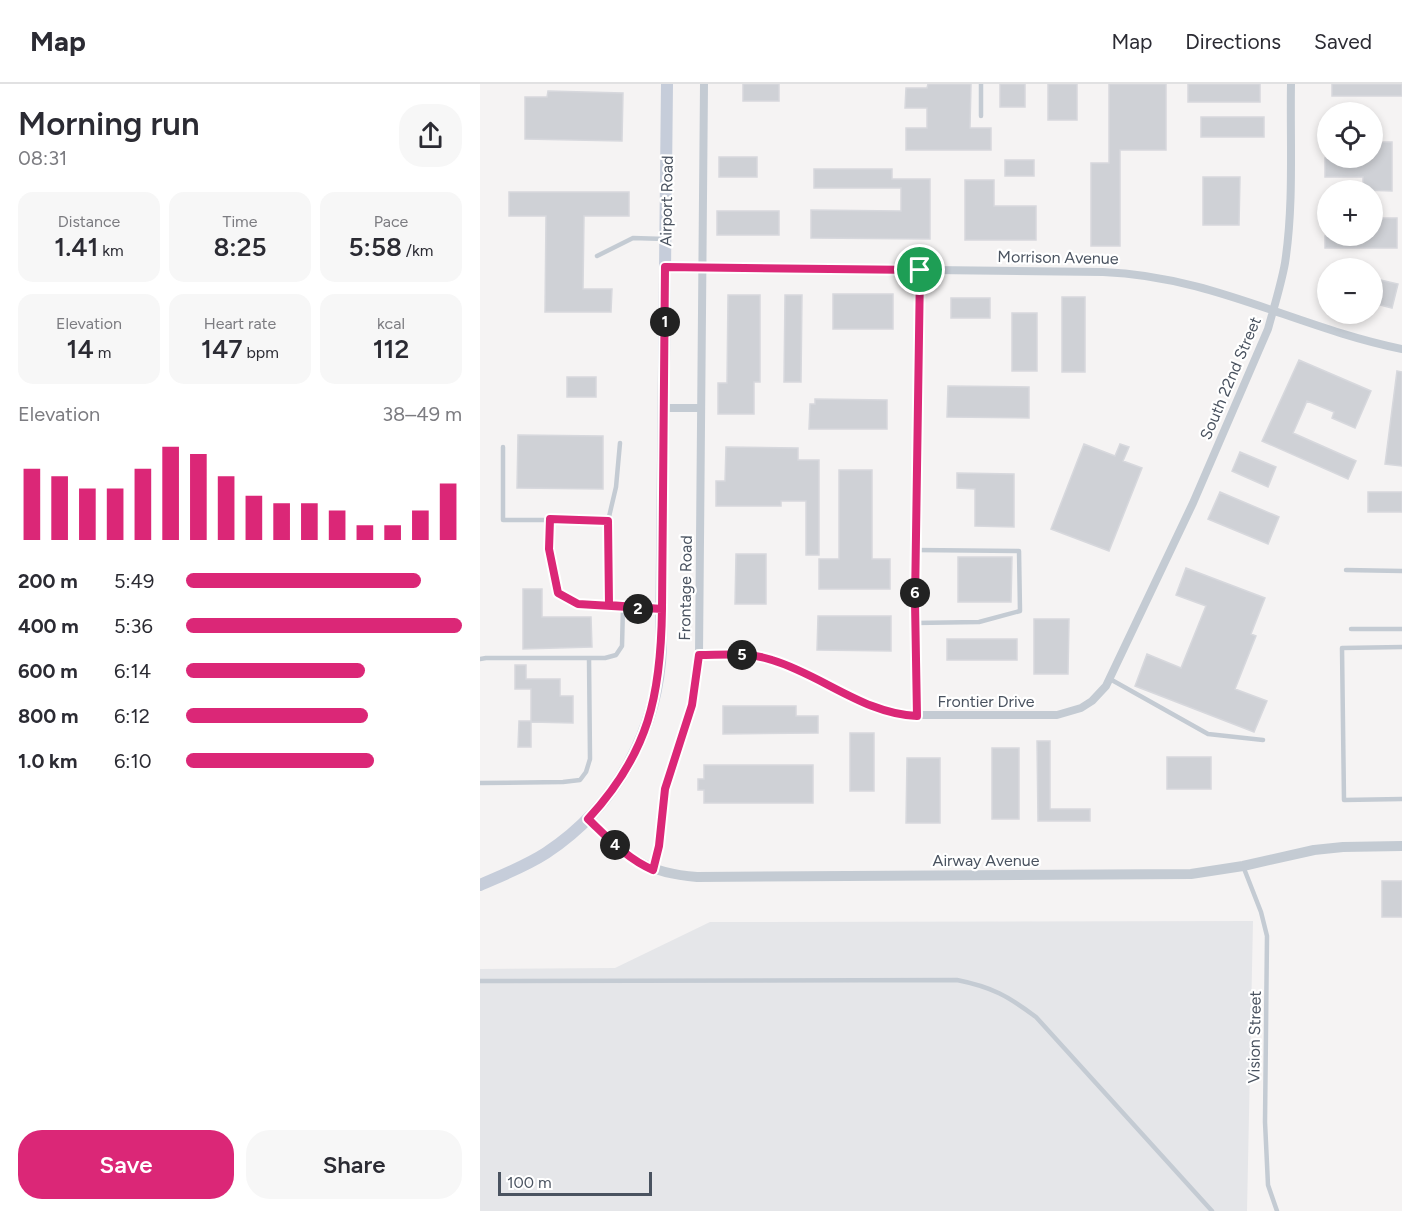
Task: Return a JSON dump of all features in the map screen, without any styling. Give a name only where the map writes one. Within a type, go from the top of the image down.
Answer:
[{"type":"main road","name":"Airport Road","points":[[480,885],[521,867],[545,853],[588,819],[624,773],[646,726],[653,703],[659,670],[662,609],[667,84]]},
{"type":"street","name":"Frontage Road","points":[[653,870],[659,846],[665,789],[692,705],[699,655],[704,84]]},
{"type":"street","name":"South 22nd Street","points":[[1117,664],[1198,492],[1274,310],[1282,278],[1288,230],[1291,84]]},
{"type":"street","name":"Morrison Avenue","points":[[665,267],[1138,274],[1201,286],[1368,341],[1402,349]]},
{"type":"street","points":[[917,716],[915,623],[920,270]]},
{"type":"street","points":[[664,408],[701,408]]},
{"type":"street","name":"Frontier Drive","points":[[699,655],[767,658],[878,709],[899,715],[917,716],[1057,715],[1080,708],[1092,701],[1110,679],[1117,664]]},
{"type":"street","name":"Airway Avenue","points":[[588,819],[627,856],[653,870],[680,876],[1191,874],[1243,866],[1314,850],[1402,846]]},
{"type":"lane","points":[[981,84],[981,116]]},
{"type":"lane","points":[[597,255],[633,238],[665,239]]},
{"type":"lane","points":[[609,605],[608,521],[616,487],[620,443]]},
{"type":"lane","points":[[503,447],[503,519],[608,521]]},
{"type":"lane","points":[[550,519],[549,549],[558,593],[578,604],[662,609]]},
{"type":"lane","points":[[915,623],[979,622],[1020,611],[1019,551],[916,550]]},
{"type":"lane","points":[[1346,570],[1402,571]]},
{"type":"lane","points":[[480,659],[605,658],[616,655],[622,646],[622,606]]},
{"type":"lane","points":[[1352,629],[1402,629]]},
{"type":"lane","points":[[1402,647],[1342,648],[1344,800],[1402,799]]},
{"type":"lane","points":[[480,783],[563,783],[580,780],[586,772],[590,759],[589,658]]},
{"type":"lane","points":[[1110,679],[1208,734],[1263,740]]},
{"type":"lane","name":"Vision Street","points":[[1243,866],[1261,912],[1267,936],[1265,1122],[1268,1185],[1277,1211]]},
{"type":"lane","points":[[480,981],[957,980],[984,985],[1010,997],[1036,1017],[1212,1211]]},
{"type":"shaded area","points":[[1253,921],[1247,1211],[480,1211],[480,969],[615,968],[710,922]]},
{"type":"building","points":[[743,84],[779,84],[779,101],[743,101]]},
{"type":"building","points":[[928,84],[971,84],[970,128],[991,128],[991,150],[906,150],[906,128],[927,128],[927,108],[905,108],[906,88],[927,88]]},
{"type":"building","points":[[1000,84],[1025,84],[1025,107],[1000,107]]},
{"type":"building","points":[[1048,84],[1077,84],[1077,120],[1048,120]]},
{"type":"building","points":[[1109,84],[1166,84],[1166,150],[1120,150],[1120,246],[1091,246],[1091,163],[1109,163]]},
{"type":"building","points":[[1188,84],[1260,84],[1260,102],[1188,102]]},
{"type":"building","points":[[1332,84],[1402,84],[1402,96],[1332,96]]},
{"type":"building","points":[[548,91],[623,93],[622,141],[525,139],[525,97],[547,97]]},
{"type":"building","points":[[1201,117],[1264,117],[1264,137],[1201,137]]},
{"type":"building","points":[[1383,142],[1392,142],[1392,191],[1383,191],[1383,180],[1363,180],[1363,177],[1325,177],[1325,168],[1383,168]]},
{"type":"building","points":[[719,157],[757,157],[757,177],[719,177]]},
{"type":"building","points":[[1005,160],[1034,160],[1034,176],[1005,176]]},
{"type":"building","points":[[814,169],[892,169],[892,179],[930,179],[930,239],[811,238],[811,210],[901,211],[901,188],[814,188]]},
{"type":"building","points":[[1203,177],[1240,177],[1239,225],[1203,225]]},
{"type":"building","points":[[965,180],[994,180],[994,206],[1036,206],[1036,240],[965,240]]},
{"type":"building","points":[[509,192],[629,192],[629,216],[584,216],[583,289],[612,289],[611,312],[545,312],[546,216],[509,216]]},
{"type":"building","points":[[717,211],[779,211],[779,235],[717,235]]},
{"type":"building","points":[[1383,218],[1397,218],[1397,248],[1325,248],[1325,246],[1383,246]]},
{"type":"building","points":[[1383,281],[1398,284],[1392,308],[1383,306]]},
{"type":"building","points":[[833,294],[893,294],[893,329],[833,329]]},
{"type":"building","points":[[728,295],[760,295],[760,382],[754,382],[754,414],[718,414],[718,383],[727,383]]},
{"type":"building","points":[[785,295],[802,295],[801,382],[784,382]]},
{"type":"building","points":[[1062,297],[1085,297],[1085,372],[1062,372]]},
{"type":"building","points":[[951,298],[990,298],[990,318],[951,318]]},
{"type":"building","points":[[1012,313],[1037,313],[1037,371],[1012,371]]},
{"type":"building","points":[[1299,360],[1371,391],[1355,428],[1332,418],[1334,412],[1307,401],[1293,433],[1356,461],[1348,479],[1262,441]]},
{"type":"building","points":[[1397,371],[1402,372],[1402,466],[1385,464]]},
{"type":"building","points":[[567,377],[596,377],[596,397],[567,397]]},
{"type":"building","points":[[948,386],[1029,387],[1029,418],[947,417]]},
{"type":"building","points":[[815,399],[887,400],[887,429],[809,429],[810,404],[815,404]]},
{"type":"building","points":[[518,435],[603,436],[603,489],[517,488]]},
{"type":"building","points":[[1084,444],[1115,456],[1120,444],[1129,447],[1123,461],[1142,468],[1109,551],[1051,529]]},
{"type":"building","points":[[726,447],[798,448],[798,460],[819,460],[819,555],[806,555],[806,501],[781,501],[781,506],[716,506],[716,481],[725,481]]},
{"type":"building","points":[[1240,452],[1276,467],[1268,487],[1232,471]]},
{"type":"building","points":[[839,470],[872,470],[872,559],[890,559],[890,589],[819,589],[819,559],[839,559]]},
{"type":"building","points":[[957,473],[1014,474],[1014,527],[975,526],[975,489],[957,488]]},
{"type":"building","points":[[1220,492],[1279,517],[1268,544],[1208,519]]},
{"type":"building","points":[[1368,492],[1402,492],[1402,512],[1368,512]]},
{"type":"building","points":[[736,554],[766,554],[766,604],[735,604]]},
{"type":"building","points":[[958,557],[1012,557],[1011,602],[958,602]]},
{"type":"building","points":[[1186,568],[1265,598],[1251,634],[1256,636],[1235,689],[1267,701],[1254,732],[1135,686],[1147,654],[1181,668],[1206,606],[1176,595]]},
{"type":"building","points":[[523,589],[542,589],[542,617],[591,617],[592,647],[523,649]]},
{"type":"building","points":[[818,616],[891,616],[891,651],[817,650]]},
{"type":"building","points":[[1034,619],[1069,619],[1068,674],[1034,674]]},
{"type":"building","points":[[947,639],[1017,639],[1017,660],[947,660]]},
{"type":"building","points":[[515,665],[526,665],[526,679],[560,679],[560,696],[573,696],[573,723],[531,722],[531,747],[518,747],[519,721],[531,721],[531,689],[515,689]]},
{"type":"building","points":[[723,706],[796,706],[796,716],[818,716],[818,733],[723,734]]},
{"type":"building","points":[[850,733],[874,733],[874,791],[850,791]]},
{"type":"building","points":[[1037,741],[1050,741],[1050,809],[1090,809],[1090,821],[1038,821]]},
{"type":"building","points":[[992,748],[1019,748],[1019,819],[992,819]]},
{"type":"building","points":[[1167,757],[1211,757],[1211,789],[1167,789]]},
{"type":"building","points":[[907,758],[940,758],[940,823],[906,823]]},
{"type":"building","points":[[704,765],[813,765],[813,803],[704,803],[704,790],[698,790],[698,779],[704,779]]},
{"type":"building","points":[[1382,881],[1402,881],[1402,917],[1382,917]]},
{"type":"route","points":[[920,270],[665,267],[662,609],[638,609],[578,604],[558,593],[549,549],[550,519],[608,521],[609,605],[638,609],[662,609],[657,689],[646,726],[624,773],[588,819],[622,852],[653,870],[660,838],[665,789],[692,705],[699,655],[767,658],[878,709],[899,715],[917,716],[915,602],[920,270]]}]
